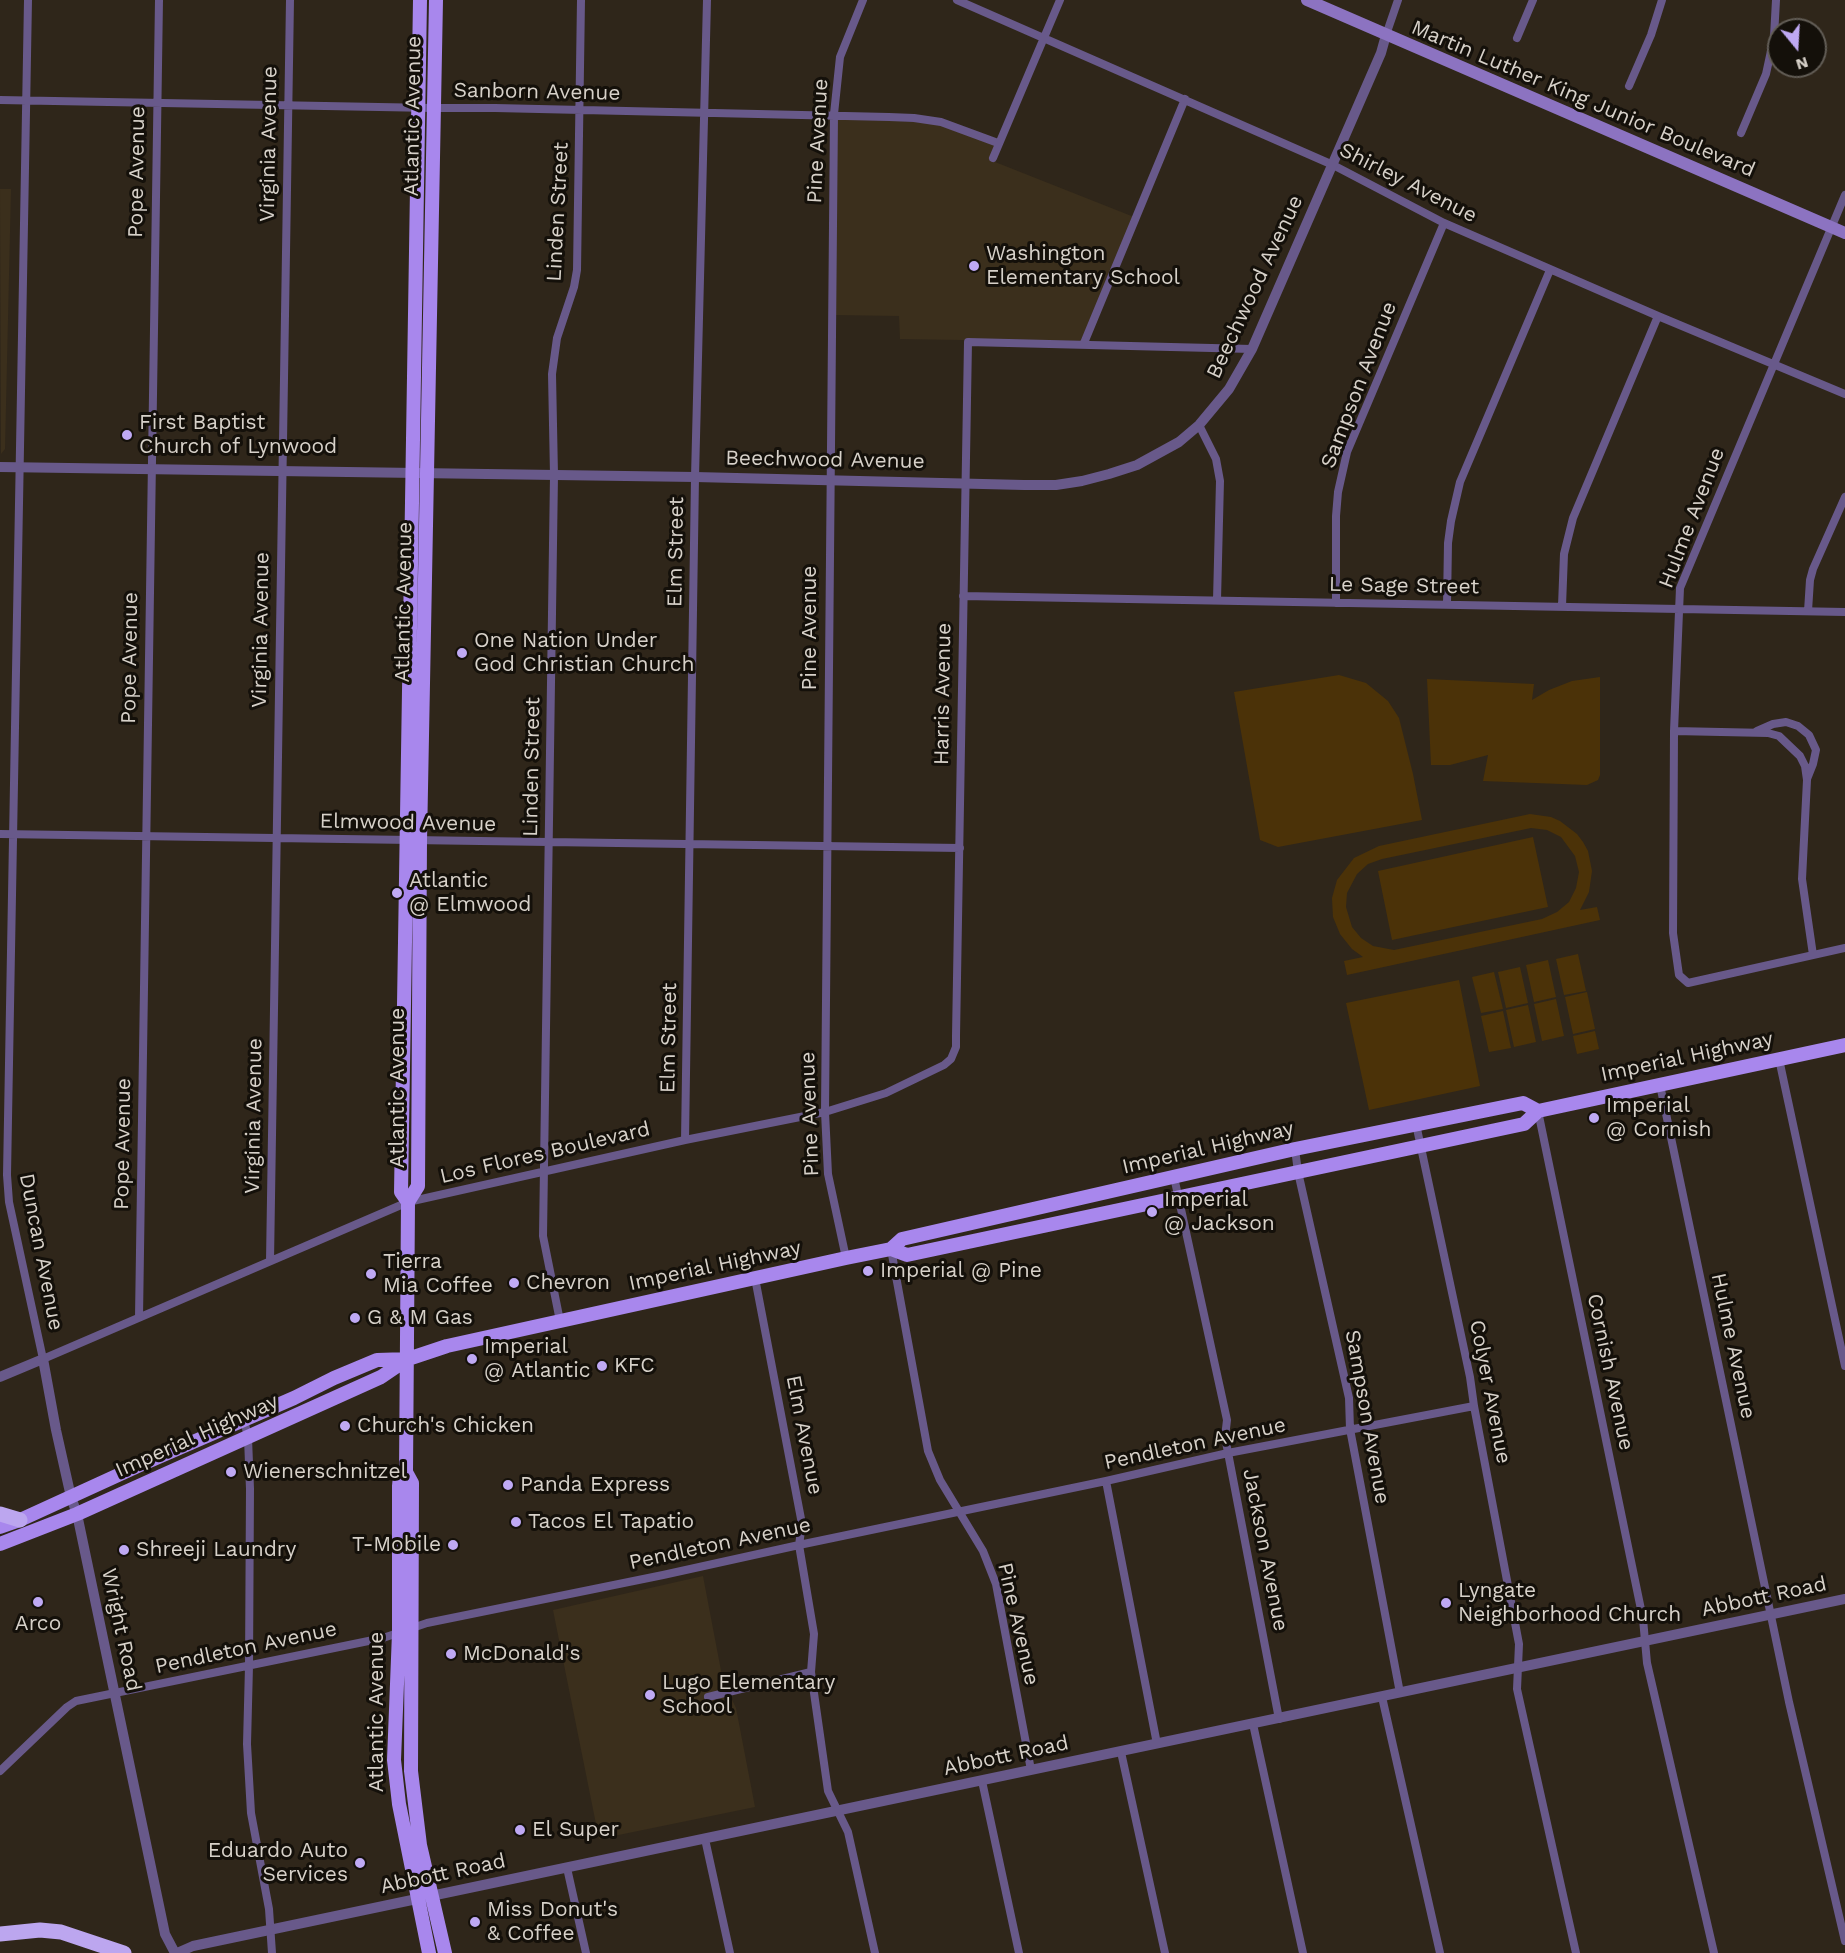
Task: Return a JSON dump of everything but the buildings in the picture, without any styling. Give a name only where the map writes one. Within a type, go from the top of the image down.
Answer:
[{"type":"highway","points":[[0,1514],[20,1520]]},
{"type":"highway","points":[[0,1934],[40,1930],[61,1932],[124,1953]]},
{"type":"main road","name":"Atlantic Avenue","points":[[420,0],[418,108],[420,474],[418,1186],[408,1202],[406,1472],[400,1476],[399,1486],[411,1771],[429,1953]]},
{"type":"main road","name":"Atlantic Avenue","points":[[408,1202],[401,1192],[406,840],[420,474],[430,401],[436,0]]},
{"type":"main road","name":"Martin Luther King Junior Boulevard","points":[[1306,0],[1845,233]]},
{"type":"main road","name":"Imperial Highway","points":[[0,1544],[77,1514],[248,1438],[381,1377],[408,1359],[447,1346],[846,1258],[891,1249],[908,1255],[1524,1124],[1538,1111],[1845,1045]]},
{"type":"main road","name":"Imperial Highway","points":[[891,1249],[902,1239],[1295,1149],[1523,1103],[1538,1111]]},
{"type":"main road","name":"Imperial Highway","points":[[0,1527],[377,1360],[408,1359]]},
{"type":"main road","name":"Atlantic Avenue","points":[[425,1898],[445,1953]]},
{"type":"street","name":"Duncan Avenue","points":[[28,0],[13,834],[4,1088],[9,1202],[43,1359]]},
{"type":"street","name":"Pope Avenue","points":[[139,1317],[159,0]]},
{"type":"street","name":"Virginia Avenue","points":[[270,1261],[290,0]]},
{"type":"street","name":"Linden Street","points":[[560,1321],[543,1236],[554,476],[552,374],[557,338],[574,287],[577,270],[581,0]]},
{"type":"street","name":"Elm Street","points":[[685,1140],[695,477],[707,0]]},
{"type":"street","name":"Pine Avenue","points":[[846,1258],[828,1174],[825,1112],[829,480],[834,114],[840,57],[863,0]]},
{"type":"street","name":"Shirley Avenue","points":[[957,0],[1333,165],[1444,223],[1845,394]]},
{"type":"street","points":[[993,158],[1060,0]]},
{"type":"street","points":[[1386,35],[1398,0]]},
{"type":"street","points":[[1517,38],[1533,0]]},
{"type":"street","points":[[1629,87],[1651,35],[1662,0]]},
{"type":"street","points":[[1741,133],[1766,74],[1774,37],[1776,0]]},
{"type":"street","name":"Beechwood Avenue","points":[[0,467],[1056,484],[1101,477],[1137,465],[1161,453],[1199,425],[1229,389],[1252,349],[1382,53],[1386,35]]},
{"type":"street","points":[[1185,99],[1084,343],[1252,349]]},
{"type":"street","name":"Sanborn Avenue","points":[[0,100],[834,114],[927,119],[998,143]]},
{"type":"street","name":"Hulme Avenue","points":[[1813,955],[1692,982],[1685,982],[1679,975],[1673,933],[1674,731],[1678,608],[1680,588],[1845,195]]},
{"type":"street","name":"Sampson Avenue","points":[[1336,603],[1336,516],[1342,470],[1354,435],[1444,223]]},
{"type":"street","points":[[1447,604],[1448,543],[1460,482],[1550,270]]},
{"type":"street","points":[[1562,606],[1564,554],[1573,518],[1658,316]]},
{"type":"street","name":"Harris Avenue","points":[[956,1047],[968,342],[1084,343]]},
{"type":"street","points":[[1199,425],[1216,459],[1220,481],[1217,600]]},
{"type":"street","points":[[1808,611],[1809,588],[1814,569],[1845,497]]},
{"type":"street","name":"Le Sage Street","points":[[963,596],[1845,612]]},
{"type":"street","points":[[1755,732],[1773,724],[1786,722],[1798,726],[1809,735],[1816,750],[1814,764],[1807,780]]},
{"type":"street","points":[[1674,731],[1755,732],[1779,736],[1800,756],[1805,766],[1807,780],[1802,879],[1813,955],[1845,948]]},
{"type":"street","name":"Elmwood Avenue","points":[[0,834],[691,846],[960,848]]},
{"type":"street","name":"Los Flores Boulevard","points":[[43,1359],[408,1202],[685,1140],[825,1112],[885,1093],[936,1070],[951,1059],[956,1047]]},
{"type":"street","points":[[1779,1059],[1845,1366]]},
{"type":"street","name":"Hulme Avenue","points":[[1660,1085],[1789,1702],[1845,1941]]},
{"type":"street","name":"Cornish Avenue","points":[[1538,1111],[1643,1619],[1647,1663],[1660,1726],[1714,1953]]},
{"type":"street","name":"Colyer Avenue","points":[[1416,1125],[1470,1377],[1519,1644],[1517,1689],[1576,1953]]},
{"type":"street","name":"Sampson Avenue","points":[[1295,1149],[1298,1172],[1349,1398],[1350,1430],[1400,1693]]},
{"type":"street","name":"Jackson Avenue","points":[[1174,1177],[1227,1420],[1225,1437],[1279,1719]]},
{"type":"street","name":"Pine Avenue","points":[[891,1249],[928,1451],[940,1480],[983,1551],[996,1584],[1031,1770]]},
{"type":"street","name":"Elm Avenue","points":[[755,1278],[802,1524],[799,1545],[814,1634],[811,1672],[828,1791],[848,1832],[875,1953]]},
{"type":"street","points":[[0,1377],[43,1359]]},
{"type":"street","name":"Wright Road","points":[[43,1359],[165,1934],[176,1953]]},
{"type":"street","name":"Pendleton Avenue","points":[[0,1771],[76,1701],[383,1638],[428,1623],[1106,1481],[1228,1453],[1474,1406]]},
{"type":"street","points":[[244,1419],[248,1438],[250,1489],[247,1744],[251,1814],[269,1909],[273,1953]]},
{"type":"street","points":[[1106,1481],[1157,1744]]},
{"type":"street","name":"Abbott Road","points":[[176,1953],[193,1946],[1845,1599]]},
{"type":"street","points":[[708,1697],[811,1672]]},
{"type":"street","points":[[1382,1697],[1440,1953]]},
{"type":"street","points":[[1253,1724],[1303,1953]]},
{"type":"street","points":[[1121,1752],[1165,1953]]},
{"type":"street","points":[[982,1781],[1019,1953]]},
{"type":"street","points":[[705,1839],[730,1953]]},
{"type":"street","points":[[567,1868],[586,1953]]},
{"type":"shaded area","name":"Washington Elementary School","points":[[836,116],[941,124],[996,144],[990,160],[1134,217],[1083,342],[900,339],[899,316],[833,315]]},
{"type":"shaded area","points":[[0,189],[11,189],[5,449],[1,454]]},
{"type":"shaded area","points":[[1339,675],[1366,683],[1388,701],[1399,718],[1422,820],[1278,847],[1260,840],[1234,692]]},
{"type":"shaded area","points":[[1600,677],[1600,775],[1598,780],[1587,785],[1483,781],[1488,755],[1450,765],[1431,765],[1427,679],[1534,684],[1532,700],[1572,681]]},
{"type":"shaded area","points":[[1530,814],[1551,817],[1577,834],[1588,851],[1592,871],[1589,892],[1580,910],[1597,907],[1600,920],[1347,975],[1344,961],[1363,957],[1352,949],[1340,934],[1333,917],[1332,898],[1337,880],[1354,858],[1379,846]],"holes":[[[1531,828],[1547,830],[1561,837],[1575,856],[1579,872],[1576,888],[1569,902],[1557,912],[1542,919],[1394,950],[1373,946],[1361,938],[1352,927],[1346,907],[1347,893],[1357,874],[1368,864],[1382,859]]]},
{"type":"shaded area","points":[[1533,837],[1548,907],[1392,940],[1378,871]]},
{"type":"shaded area","points":[[1578,954],[1586,991],[1564,995],[1556,959]]},
{"type":"shaded area","points":[[1548,960],[1556,997],[1534,1002],[1526,965]]},
{"type":"shaded area","points":[[1520,967],[1528,1003],[1506,1008],[1498,972]]},
{"type":"shaded area","points":[[1494,972],[1503,1009],[1481,1013],[1472,977]]},
{"type":"shaded area","points":[[1459,980],[1480,1086],[1369,1110],[1346,1003]]},
{"type":"shaded area","points":[[1587,992],[1595,1029],[1573,1034],[1565,997]]},
{"type":"shaded area","points":[[1556,999],[1564,1036],[1542,1041],[1534,1004]]},
{"type":"shaded area","points":[[1528,1005],[1536,1042],[1514,1047],[1506,1010]]},
{"type":"shaded area","points":[[1503,1011],[1511,1048],[1489,1052],[1481,1016]]},
{"type":"shaded area","points":[[1595,1031],[1599,1049],[1577,1054],[1573,1036]]},
{"type":"shaded area","name":"Lugo Elementary School","points":[[703,1576],[723,1681],[736,1708],[755,1807],[599,1839],[553,1610]]},
{"type":"place","name":"Washington Elementary School","points":[[974,266]]},
{"type":"place","name":"First Baptist Church of Lynwood","points":[[127,435]]},
{"type":"place","name":"One Nation Under God Christian Church","points":[[462,653]]},
{"type":"place","name":"Atlantic @ Elmwood","points":[[397,893]]},
{"type":"place","name":"Imperial @ Cornish","points":[[1594,1118]]},
{"type":"place","name":"Imperial @ Jackson","points":[[1152,1212]]},
{"type":"place","name":"Imperial @ Pine","points":[[868,1271]]},
{"type":"place","name":"Tierra Mia Coffee","points":[[371,1274]]},
{"type":"place","name":"Chevron","points":[[514,1283]]},
{"type":"place","name":"G & M Gas","points":[[355,1318]]},
{"type":"place","name":"Imperial @ Atlantic","points":[[472,1359]]},
{"type":"place","name":"KFC","points":[[602,1366]]},
{"type":"place","name":"Church's Chicken","points":[[345,1426]]},
{"type":"place","name":"Wienerschnitzel","points":[[231,1472]]},
{"type":"place","name":"Panda Express","points":[[508,1485]]},
{"type":"place","name":"Tacos El Tapatio","points":[[516,1522]]},
{"type":"place","name":"T-Mobile","points":[[453,1545]]},
{"type":"place","name":"Shreeji Laundry","points":[[124,1550]]},
{"type":"place","name":"Arco","points":[[38,1602]]},
{"type":"place","name":"Lyngate Neighborhood Church","points":[[1446,1603]]},
{"type":"place","name":"McDonald's","points":[[451,1654]]},
{"type":"place","name":"Lugo Elementary School","points":[[650,1695]]},
{"type":"place","name":"El Super","points":[[520,1830]]},
{"type":"place","name":"Eduardo Auto Services","points":[[360,1863]]},
{"type":"place","name":"Miss Donut's & Coffee","points":[[475,1922]]}]
